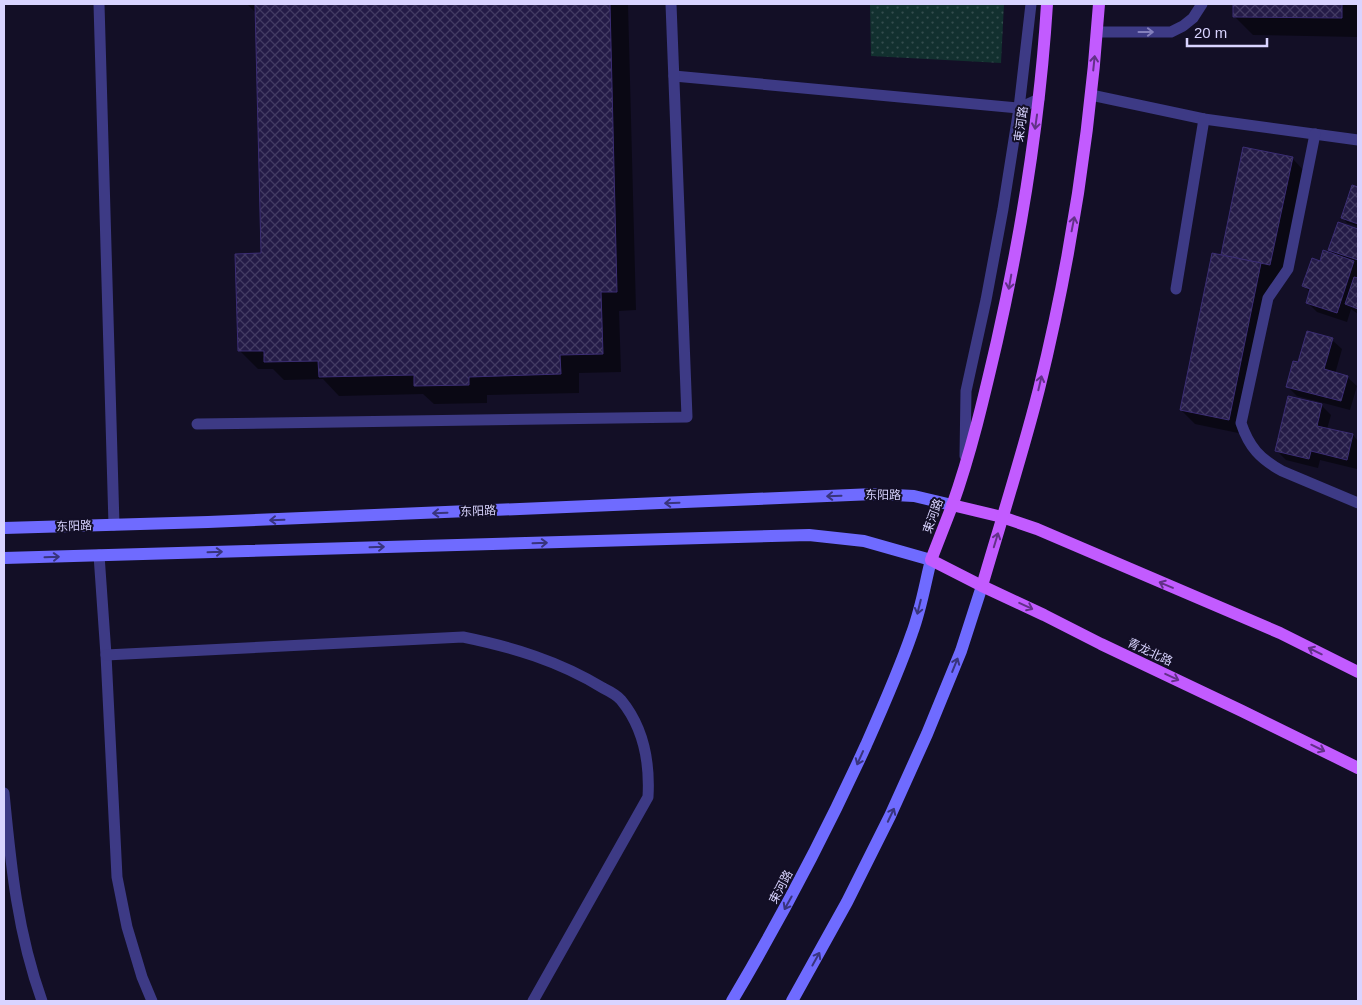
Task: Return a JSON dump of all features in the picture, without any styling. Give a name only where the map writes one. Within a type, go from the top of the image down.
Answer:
[{"type":"main road","name":"束河路","points":[[732,1001],[802,877],[844,794],[880,714],[913,632],[932,560],[965,462],[988,377],[1008,291],[1024,204],[1038,99],[1047,4]]},
{"type":"main road","points":[[792,1001],[847,902],[928,734],[958,659],[982,586],[1015,477],[1038,390],[1058,301],[1075,212],[1091,95],[1099,4]]},
{"type":"main road","name":"东阳路","points":[[4,528],[208,522],[874,494],[914,496],[952,505]]},
{"type":"main road","points":[[952,505],[1002,517],[1037,529],[1280,633],[1358,672]]},
{"type":"main road","points":[[4,558],[809,536],[864,541],[932,560]]},
{"type":"main road","name":"青龙北路","points":[[932,560],[1358,768]]},
{"type":"lane","points":[[99,4],[114,525]]},
{"type":"lane","points":[[197,424],[687,417],[672,4]]},
{"type":"lane","points":[[965,462],[966,391],[1003,209],[1019,108],[1031,4]]},
{"type":"lane","points":[[1097,32],[1171,32],[1193,18],[1202,4]]},
{"type":"lane","points":[[674,76],[1019,108],[1038,99]]},
{"type":"lane","points":[[1091,95],[1204,119],[1358,140]]},
{"type":"lane","points":[[1176,289],[1204,119]]},
{"type":"lane","points":[[1315,134],[1288,269],[1268,298],[1241,423],[1245,436],[1252,447],[1270,465],[1358,503]]},
{"type":"lane","points":[[99,555],[117,877],[127,927],[142,977],[152,1001]]},
{"type":"lane","points":[[106,655],[463,638],[529,653],[591,680],[620,698],[638,727],[644,744],[648,761],[648,797],[532,1001]]},
{"type":"lane","points":[[4,793],[12,876],[18,913],[26,950],[42,1001]]},
{"type":"green space","points":[[870,4],[1004,4],[1001,63],[871,56]]},
{"type":"building","points":[[255,4],[610,4],[617,292],[601,292],[603,354],[560,355],[561,374],[469,377],[469,385],[414,386],[414,375],[319,377],[318,361],[264,362],[264,351],[238,351],[235,254],[261,253]]},
{"type":"building","points":[[1233,4],[1342,4],[1342,18],[1233,17]]},
{"type":"building","points":[[1243,147],[1293,157],[1270,265],[1221,255]]},
{"type":"building","points":[[1352,185],[1358,187],[1358,224],[1341,218]]},
{"type":"building","points":[[1338,222],[1358,229],[1358,260],[1328,250]]},
{"type":"building","points":[[1323,250],[1354,261],[1337,313],[1306,303],[1310,289],[1302,286],[1312,258],[1320,261]]},
{"type":"building","points":[[1212,253],[1261,263],[1229,420],[1180,410]]},
{"type":"building","points":[[1354,277],[1358,278],[1358,309],[1345,304]]},
{"type":"building","points":[[1307,331],[1333,338],[1324,369],[1348,376],[1341,401],[1286,387],[1293,361],[1298,362]]},
{"type":"building","points":[[1288,396],[1322,404],[1317,426],[1353,434],[1347,460],[1311,451],[1309,459],[1275,451]]}]
